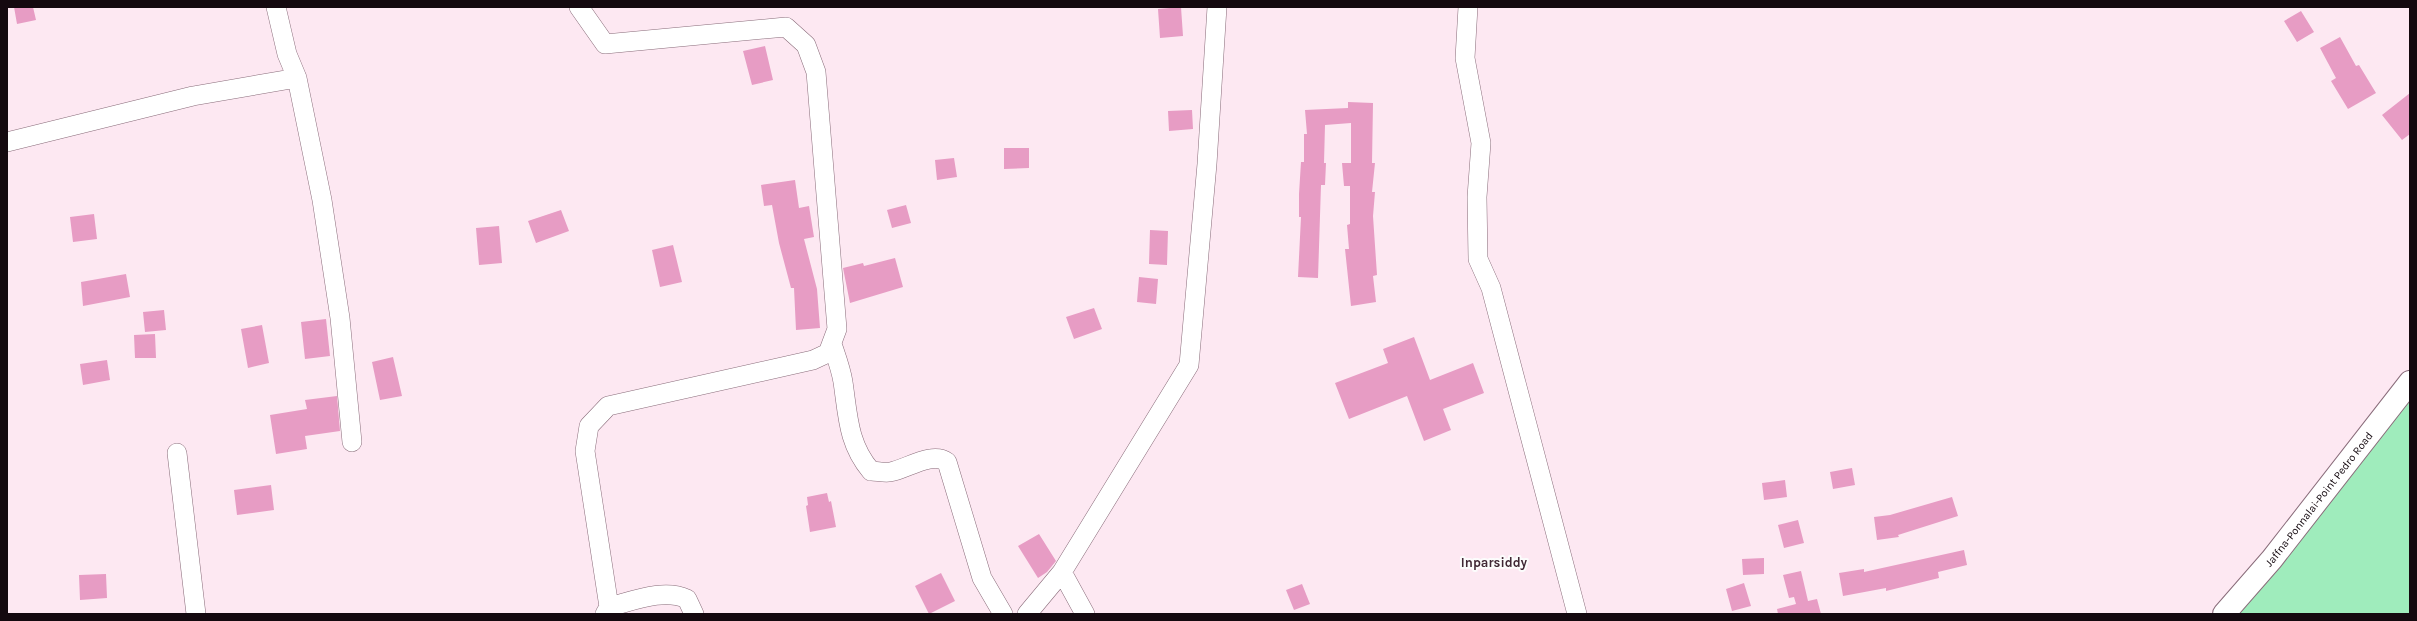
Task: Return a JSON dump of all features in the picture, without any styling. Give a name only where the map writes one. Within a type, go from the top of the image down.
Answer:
[{"type":"main road","name":"Jaffna-Ponnalai-Point Pedro Road","points":[[2224,614],[2272,559],[2410,382]]},
{"type":"street","points":[[276,7],[287,54],[297,78],[322,200],[340,318],[352,442]]},
{"type":"street","points":[[579,7],[605,44],[786,27],[806,46],[816,72],[837,329],[828,353],[813,360],[608,406],[589,426],[585,451],[607,611],[646,598],[677,594],[687,599],[694,614]]},
{"type":"street","points":[[1027,614],[1062,572],[1188,365],[1208,164],[1217,7]]},
{"type":"street","points":[[1468,7],[1465,58],[1481,143],[1477,197],[1478,259],[1491,288],[1577,614]]},
{"type":"street","points":[[7,142],[192,96],[297,78]]},
{"type":"street","points":[[832,344],[842,381],[847,418],[859,457],[871,471],[889,472],[932,459],[942,458],[947,462],[982,578],[1003,614]]},
{"type":"street","points":[[177,453],[196,614]]},
{"type":"street","points":[[1062,572],[1085,614]]},
{"type":"shaded area","points":[[2410,394],[2410,614],[2230,614]]},
{"type":"building","points":[[14,7],[33,7],[36,20],[17,24]]},
{"type":"building","points":[[1181,7],[1183,36],[1160,38],[1158,9]]},
{"type":"building","points":[[2301,11],[2314,32],[2297,42],[2284,21]]},
{"type":"building","points":[[2340,37],[2356,66],[2359,65],[2376,93],[2348,109],[2331,81],[2336,78],[2320,48]]},
{"type":"building","points":[[765,46],[773,80],[752,85],[743,51]]},
{"type":"building","points":[[2410,93],[2410,134],[2402,140],[2382,115]]},
{"type":"building","points":[[1348,102],[1373,103],[1372,163],[1375,163],[1372,192],[1375,192],[1373,216],[1377,275],[1373,276],[1376,302],[1351,306],[1345,249],[1349,249],[1347,225],[1350,224],[1350,186],[1344,186],[1342,163],[1351,163],[1351,123],[1325,125],[1325,185],[1321,185],[1318,278],[1298,277],[1301,217],[1299,217],[1299,194],[1301,162],[1304,162],[1304,134],[1307,134],[1305,110],[1348,108]]},
{"type":"building","points":[[1192,110],[1193,129],[1169,131],[1168,111]]},
{"type":"building","points":[[1004,148],[1029,148],[1029,168],[1004,169]]},
{"type":"building","points":[[954,158],[957,177],[937,180],[935,160]]},
{"type":"building","points":[[795,180],[799,208],[809,206],[814,237],[804,239],[817,289],[820,328],[796,330],[794,288],[791,288],[779,243],[772,205],[764,206],[761,185]]},
{"type":"building","points":[[906,205],[911,223],[892,228],[887,210]]},
{"type":"building","points":[[561,210],[569,231],[536,243],[528,221]]},
{"type":"building","points":[[94,214],[97,239],[73,242],[70,217]]},
{"type":"building","points":[[499,226],[502,263],[479,265],[476,228]]},
{"type":"building","points":[[1150,230],[1168,231],[1167,265],[1149,264]]},
{"type":"building","points":[[673,245],[682,282],[660,287],[652,250]]},
{"type":"building","points":[[895,258],[903,287],[850,303],[843,268],[863,263],[864,266]]},
{"type":"building","points":[[126,274],[130,297],[83,306],[81,282]]},
{"type":"building","points":[[1139,277],[1158,279],[1156,304],[1137,302]]},
{"type":"building","points":[[1094,308],[1102,329],[1074,339],[1066,317]]},
{"type":"building","points":[[164,310],[166,330],[145,332],[143,312]]},
{"type":"building","points":[[326,319],[330,356],[305,359],[301,322]]},
{"type":"building","points":[[262,325],[269,363],[248,368],[241,329]]},
{"type":"building","points":[[155,334],[156,358],[135,358],[134,335]]},
{"type":"building","points":[[1414,337],[1430,380],[1473,363],[1484,393],[1443,409],[1451,430],[1424,441],[1407,396],[1349,419],[1335,383],[1388,363],[1383,349]]},
{"type":"building","points":[[393,357],[402,396],[380,400],[372,362]]},
{"type":"building","points":[[107,360],[110,380],[83,385],[80,364]]},
{"type":"building","points":[[337,396],[340,431],[305,436],[307,449],[276,454],[270,415],[307,409],[305,400]]},
{"type":"building","points":[[1852,468],[1855,485],[1833,489],[1830,472]]},
{"type":"building","points":[[1785,480],[1787,497],[1764,500],[1762,483]]},
{"type":"building","points":[[271,485],[274,510],[237,515],[234,490]]},
{"type":"building","points":[[827,493],[829,502],[831,501],[836,527],[810,532],[806,506],[808,505],[807,497]]},
{"type":"building","points":[[1952,497],[1958,516],[1898,535],[1899,537],[1877,540],[1874,517],[1890,515]]},
{"type":"building","points":[[1798,520],[1804,543],[1784,548],[1778,525]]},
{"type":"building","points":[[1039,534],[1056,561],[1047,572],[1038,578],[1018,546]]},
{"type":"building","points":[[1964,550],[1967,565],[1938,572],[1939,578],[1886,591],[1886,588],[1843,596],[1839,573],[1864,569],[1864,572]]},
{"type":"building","points":[[1764,558],[1764,574],[1743,575],[1742,559]]},
{"type":"building","points":[[1801,571],[1808,601],[1817,599],[1821,614],[1778,614],[1777,609],[1796,604],[1794,597],[1789,598],[1783,575]]},
{"type":"building","points":[[941,573],[955,601],[929,614],[915,586]]},
{"type":"building","points":[[106,574],[107,598],[80,600],[79,575]]},
{"type":"building","points":[[1744,583],[1751,606],[1732,611],[1726,589]]},
{"type":"building","points":[[1302,584],[1310,604],[1294,610],[1286,590]]},
{"type":"district","name":"Inparsiddy","points":[[1494,562]]}]
